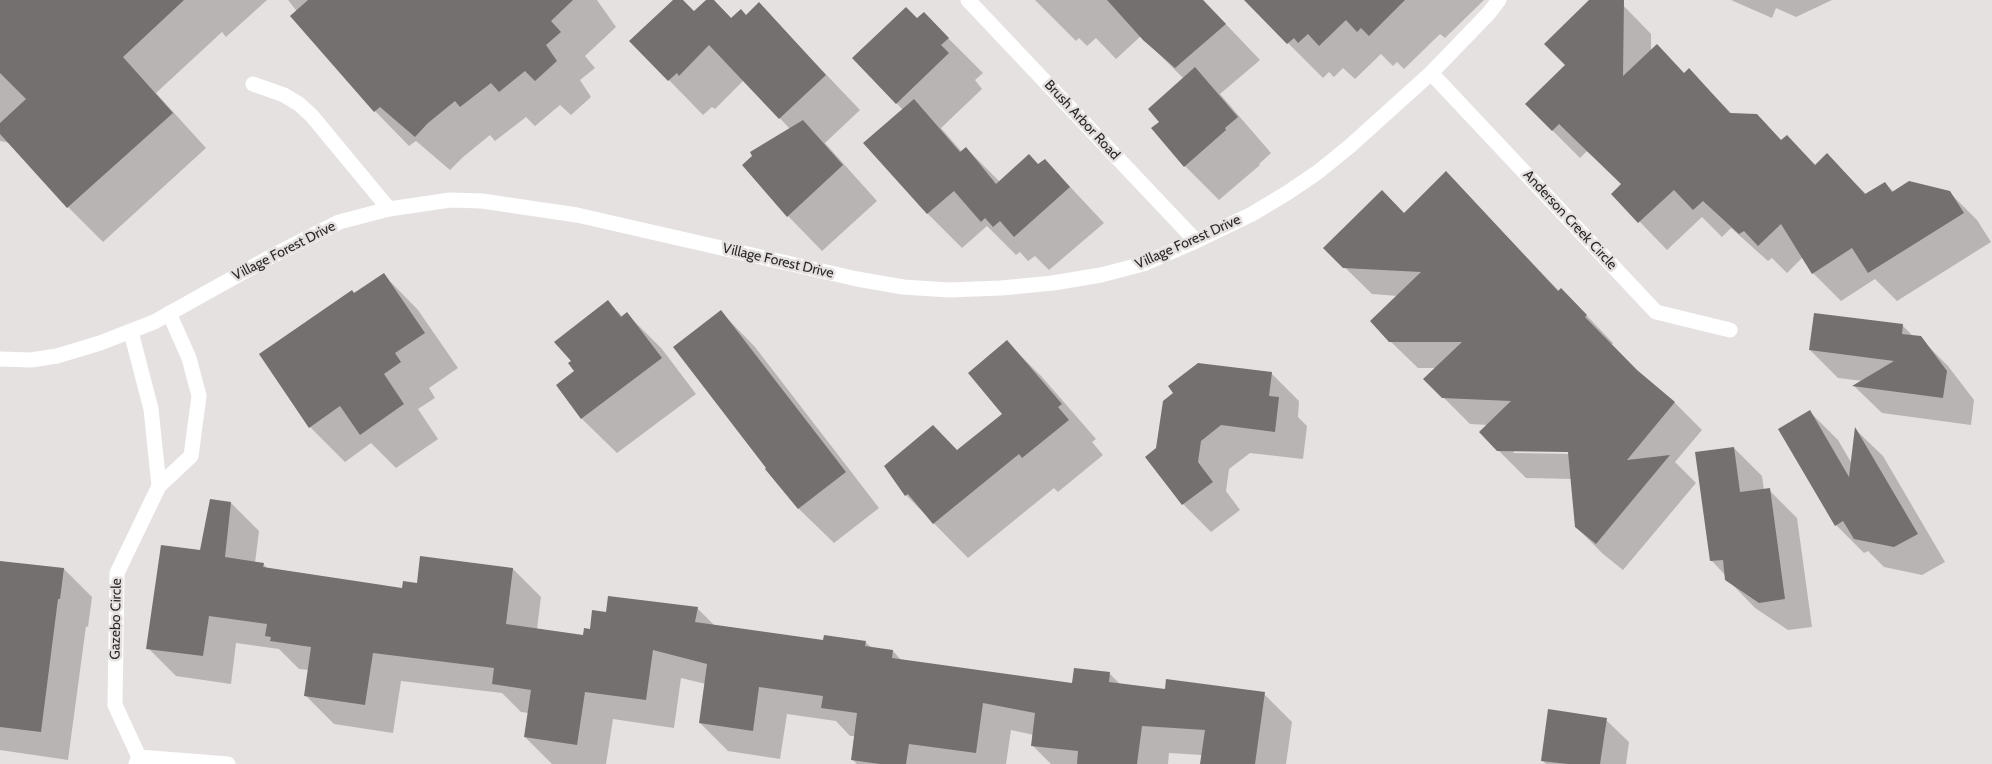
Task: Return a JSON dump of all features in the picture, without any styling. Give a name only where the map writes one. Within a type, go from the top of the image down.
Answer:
[{"type":"lane","name":"Brush Arbor Road","points":[[968,0],[1196,241]]},
{"type":"lane","name":"Village Forest Drive","points":[[0,360],[31,360],[57,356],[131,332],[339,222],[389,209],[450,200],[482,201],[526,206],[587,217],[857,279],[903,287],[949,290],[1001,288],[1053,283],[1101,275],[1142,264],[1196,241],[1252,214],[1287,194],[1350,146],[1431,73],[1489,13],[1499,0]]},
{"type":"lane","name":"Anderson Creek Circle","points":[[1431,73],[1656,312],[1730,330]]},
{"type":"lane","points":[[253,84],[284,95],[299,104],[312,116],[389,209]]},
{"type":"lane","name":"Gazebo Circle","points":[[169,313],[189,358],[199,396],[191,456],[159,486],[117,573],[115,705],[137,761],[228,764]]},
{"type":"lane","points":[[131,332],[151,410],[159,486]]},
{"type":"building","points":[[0,0],[184,0],[123,57],[173,113],[67,208],[0,134],[0,123],[26,99],[0,73]]},
{"type":"building","points":[[308,0],[573,0],[551,21],[561,32],[546,45],[557,61],[535,81],[525,71],[499,92],[491,83],[460,107],[455,101],[428,123],[415,137],[380,107],[374,112],[290,16]]},
{"type":"building","points":[[673,0],[683,0],[694,11],[706,0],[714,0],[731,18],[741,9],[746,15],[759,2],[826,75],[779,119],[709,45],[679,76],[677,73],[668,81],[629,41]]},
{"type":"building","points":[[1107,0],[1203,0],[1226,24],[1175,68],[1143,40]]},
{"type":"building","points":[[1244,0],[1405,0],[1369,36],[1361,28],[1357,32],[1346,20],[1319,46],[1308,34],[1298,43],[1294,38],[1287,44]]},
{"type":"building","points":[[1589,0],[1624,0],[1623,76],[1657,44],[1684,73],[1689,68],[1730,113],[1757,114],[1781,140],[1787,135],[1815,165],[1827,153],[1865,194],[1885,182],[1892,192],[1909,181],[1950,191],[1964,213],[1868,273],[1852,248],[1812,274],[1781,224],[1758,246],[1744,231],[1739,234],[1703,201],[1693,210],[1674,190],[1638,223],[1611,194],[1621,184],[1559,124],[1552,131],[1525,104],[1565,65],[1544,44]]},
{"type":"building","points":[[906,7],[917,18],[924,12],[949,38],[941,45],[949,53],[896,104],[852,58]]},
{"type":"building","points":[[1195,67],[1238,117],[1184,167],[1151,128],[1159,122],[1148,109]]},
{"type":"building","points":[[914,99],[960,152],[966,147],[996,184],[1029,154],[1038,164],[1045,159],[1070,187],[1014,237],[1000,221],[993,227],[985,218],[981,222],[954,191],[927,214],[863,143]]},
{"type":"building","points":[[803,120],[843,165],[787,217],[742,165],[752,156],[750,152]]},
{"type":"building","points":[[1446,171],[1558,291],[1561,288],[1587,315],[1585,317],[1637,370],[1675,402],[1627,460],[1670,455],[1596,544],[1575,527],[1568,452],[1497,451],[1479,432],[1511,401],[1442,398],[1423,379],[1462,342],[1389,342],[1370,321],[1421,272],[1343,268],[1323,248],[1382,190],[1404,213]]},
{"type":"building","points":[[384,273],[425,333],[395,353],[401,362],[384,374],[404,404],[360,435],[340,406],[309,428],[259,354],[352,290],[354,293]]},
{"type":"building","points":[[608,300],[621,317],[627,312],[662,358],[581,419],[556,385],[574,371],[568,363],[571,361],[554,342]]},
{"type":"building","points":[[721,310],[846,472],[798,509],[765,469],[673,347]]},
{"type":"building","points":[[1814,313],[1903,324],[1902,334],[1921,336],[1947,371],[1943,398],[1852,386],[1894,361],[1809,350]]},
{"type":"building","points":[[1007,340],[1062,404],[1058,407],[1069,420],[1022,458],[1019,454],[933,524],[908,494],[905,496],[884,466],[933,425],[957,450],[1002,414],[968,373]]},
{"type":"building","points":[[1198,363],[1272,372],[1269,396],[1279,397],[1275,432],[1221,425],[1201,441],[1198,462],[1213,482],[1182,505],[1145,457],[1156,448],[1163,401],[1173,393],[1168,386]]},
{"type":"building","points":[[1810,410],[1849,477],[1855,427],[1918,534],[1894,547],[1854,539],[1843,521],[1835,526],[1778,429]]},
{"type":"building","points":[[1734,447],[1740,492],[1770,488],[1785,599],[1759,603],[1725,580],[1723,560],[1710,561],[1695,452]]},
{"type":"building","points":[[210,499],[231,502],[225,557],[264,563],[263,567],[402,588],[403,581],[417,583],[420,556],[513,568],[506,624],[583,635],[584,628],[590,629],[592,610],[606,612],[608,596],[698,607],[695,622],[823,640],[824,635],[866,641],[865,646],[893,650],[892,658],[1072,683],[1074,668],[1110,672],[1109,682],[1165,689],[1166,679],[1265,692],[1255,764],[1200,764],[1205,730],[1142,726],[1137,764],[1077,764],[1078,751],[1031,746],[1035,713],[983,703],[976,753],[909,744],[906,764],[880,764],[851,760],[857,713],[821,708],[823,696],[759,687],[753,731],[699,723],[707,664],[653,650],[646,700],[585,692],[577,745],[524,737],[531,690],[492,684],[494,668],[373,653],[365,705],[304,696],[311,647],[270,641],[271,637],[265,636],[267,624],[209,616],[203,656],[146,649],[161,545],[200,550]]},
{"type":"building","points":[[0,561],[64,568],[60,599],[58,599],[41,732],[0,727]]},
{"type":"building","points":[[1548,709],[1607,718],[1600,764],[1568,764],[1541,761]]}]
